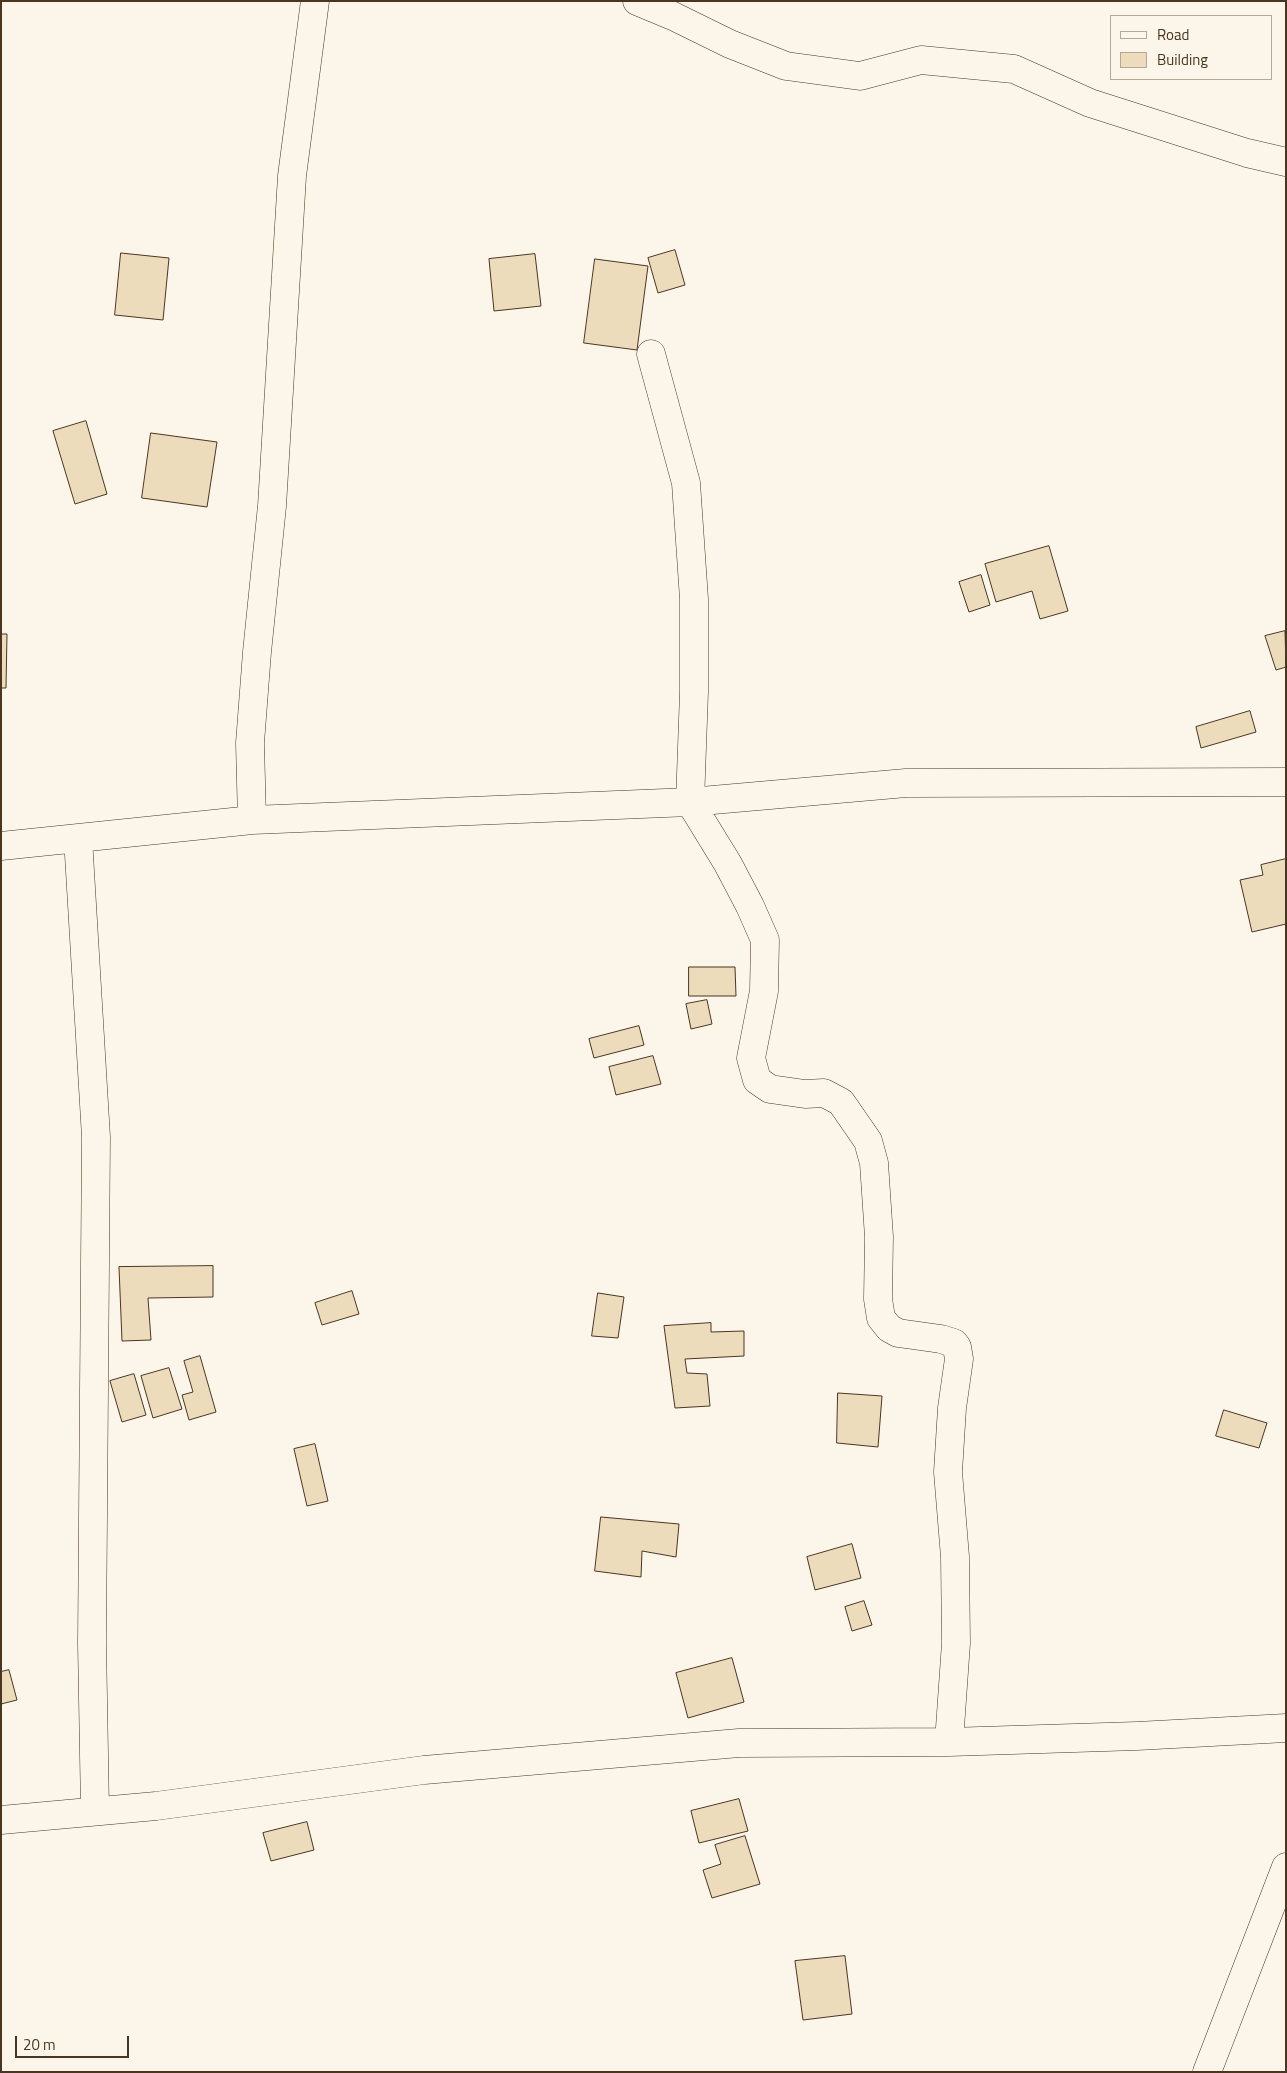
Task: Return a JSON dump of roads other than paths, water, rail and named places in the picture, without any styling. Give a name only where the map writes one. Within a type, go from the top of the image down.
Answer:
[{"type":"street","points":[[252,820],[250,743],[272,506],[292,176],[315,1]]},
{"type":"street","points":[[638,1],[730,44],[786,66],[860,76],[921,60],[1014,69],[1090,102],[1247,152],[1286,162]]},
{"type":"street","points":[[652,354],[686,483],[694,599],[694,692],[690,802],[728,864],[765,940],[764,991],[752,1058],[757,1080],[770,1089],[805,1094],[824,1093],[841,1102],[868,1141],[874,1163],[879,1237],[878,1299],[881,1318],[889,1328],[898,1333],[941,1339],[954,1343],[957,1346],[959,1359],[954,1390],[948,1472],[955,1557],[956,1643],[949,1742]]},
{"type":"street","points":[[1,846],[252,820],[690,802],[906,783],[1286,782]]},
{"type":"street","points":[[78,838],[96,1137],[92,1644],[95,1810]]},
{"type":"street","points":[[1,1820],[95,1810],[156,1806],[424,1770],[739,1742],[949,1742],[1147,1736],[1286,1728]]},
{"type":"street","points":[[1207,2072],[1286,1867]]}]
